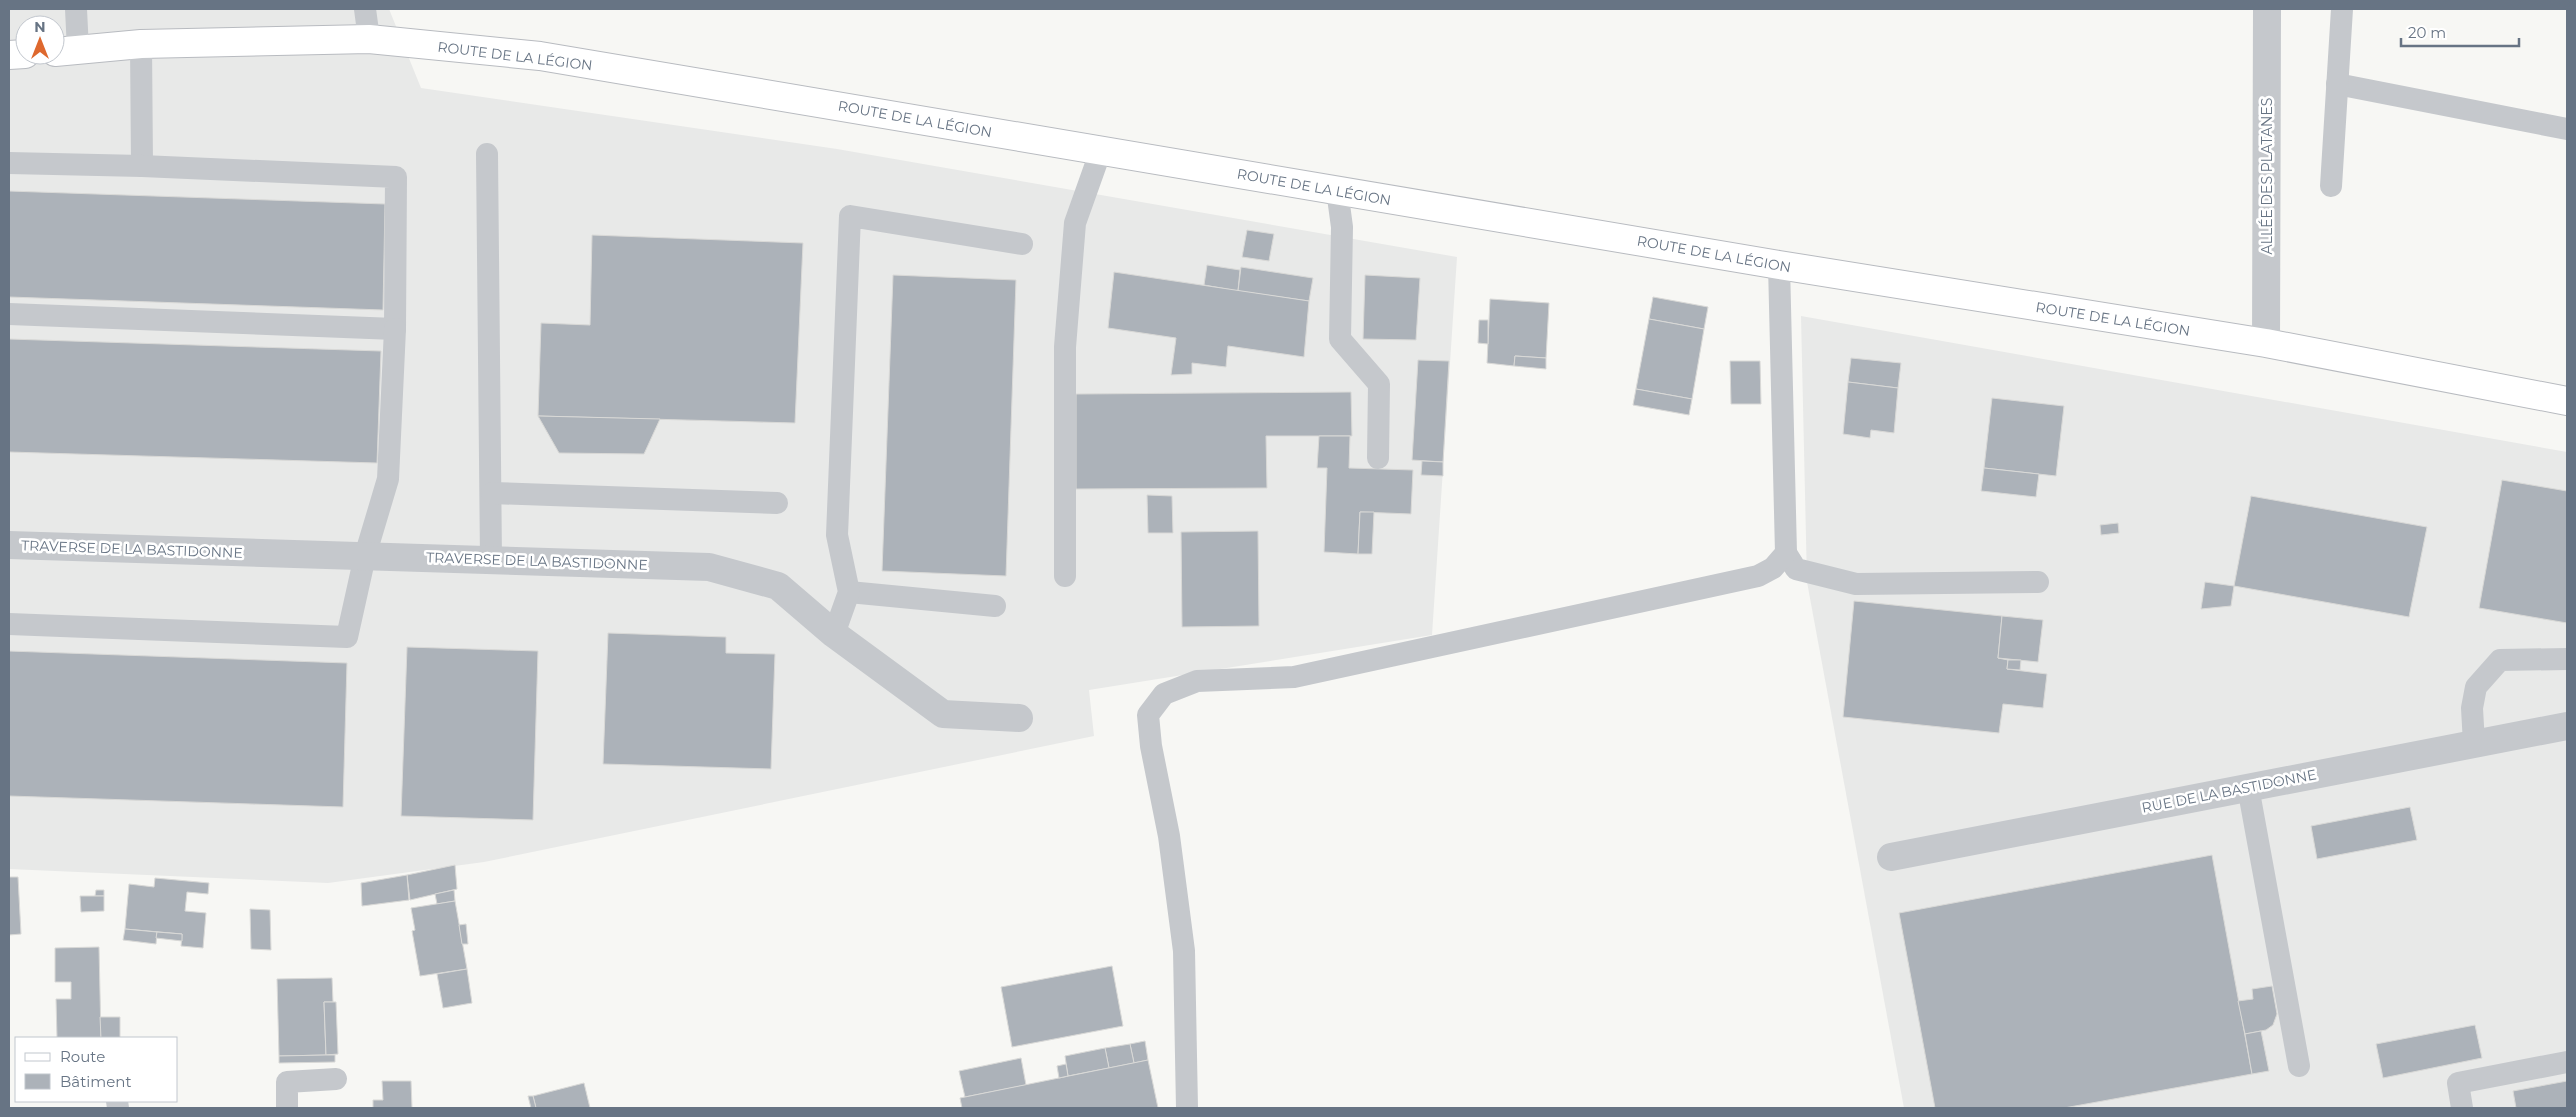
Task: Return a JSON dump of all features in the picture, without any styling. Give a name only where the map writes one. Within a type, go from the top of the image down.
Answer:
[{"type":"main road","name":"ROUTE DE LA LÉGION","points":[[66,51],[141,44],[369,39],[540,56],[1779,265],[2266,343],[2567,401]]},
{"type":"street","name":"ALLÉE DES PLATANES","points":[[2266,343],[2267,9]]},
{"type":"street","name":"TRAVERSE DE LA BASTIDONNE","points":[[9,545],[709,567],[778,586],[834,634],[944,714],[1019,718]]},
{"type":"street","name":"RUE DE LA BASTIDONNE","points":[[1891,857],[2567,726]]},
{"type":"lane","points":[[66,51],[76,9]]},
{"type":"lane","points":[[365,9],[369,39]]},
{"type":"lane","points":[[2331,186],[2342,9]]},
{"type":"lane","points":[[141,44],[142,166]]},
{"type":"lane","points":[[2337,84],[2567,129]]},
{"type":"lane","points":[[1065,576],[1065,347],[1074,233],[1075,223],[1101,150]]},
{"type":"lane","points":[[487,154],[492,493],[491,560]]},
{"type":"lane","points":[[9,163],[142,166],[396,177],[395,329],[388,479],[365,556],[347,637],[9,624]]},
{"type":"lane","points":[[1337,190],[1342,227],[1340,338],[1379,384],[1378,458]]},
{"type":"lane","points":[[834,634],[849,592],[837,535],[850,216],[1022,244]]},
{"type":"lane","points":[[1779,265],[1786,553],[1796,569],[1856,584],[2038,582]]},
{"type":"lane","points":[[9,314],[395,329]]},
{"type":"lane","points":[[492,493],[777,503]]},
{"type":"lane","points":[[1187,1108],[1184,951],[1169,836],[1151,746],[1148,716],[1164,694],[1197,681],[1294,677],[1758,576],[1773,568],[1786,553]]},
{"type":"lane","points":[[849,592],[995,606]]},
{"type":"lane","points":[[2474,744],[2472,708],[2476,687],[2500,660],[2567,659]]},
{"type":"lane","points":[[2248,787],[2299,1066]]},
{"type":"lane","points":[[2462,1108],[2458,1083],[2567,1062]]},
{"type":"lane","points":[[287,1108],[287,1082],[336,1079]]},
{"type":"shaded area","points":[[9,9],[389,9],[421,88],[837,149],[1457,257],[1432,635],[1089,690],[1094,736],[484,862],[328,883],[9,869]]},
{"type":"shaded area","points":[[1801,316],[2567,452],[2567,1108],[1904,1108],[1807,582]]},
{"type":"building","points":[[9,191],[385,204],[383,310],[9,297]]},
{"type":"building","points":[[1247,230],[1274,234],[1269,261],[1242,257]]},
{"type":"building","points":[[592,235],[803,243],[795,423],[538,416],[541,323],[590,325]]},
{"type":"building","points":[[1207,265],[1240,270],[1238,291],[1204,285]]},
{"type":"building","points":[[1241,267],[1313,278],[1309,301],[1238,291]]},
{"type":"building","points":[[1114,272],[1309,301],[1304,357],[1228,346],[1226,367],[1192,363],[1192,374],[1171,375],[1176,338],[1108,328]]},
{"type":"building","points":[[893,275],[1016,280],[1006,576],[882,571]]},
{"type":"building","points":[[1365,275],[1420,278],[1416,340],[1363,339]]},
{"type":"building","points":[[1653,297],[1708,307],[1704,329],[1649,319]]},
{"type":"building","points":[[1490,299],[1549,303],[1546,358],[1515,356],[1514,366],[1487,363]]},
{"type":"building","points":[[1649,319],[1704,329],[1692,399],[1636,389]]},
{"type":"building","points":[[1479,320],[1488,320],[1488,344],[1478,343]]},
{"type":"building","points":[[9,339],[381,351],[377,463],[9,452]]},
{"type":"building","points":[[1515,356],[1546,358],[1546,369],[1514,366]]},
{"type":"building","points":[[1851,358],[1901,363],[1898,388],[1848,382]]},
{"type":"building","points":[[1418,360],[1449,361],[1443,462],[1412,460]]},
{"type":"building","points":[[1730,361],[1760,361],[1761,404],[1731,404]]},
{"type":"building","points":[[1848,382],[1898,388],[1894,433],[1871,430],[1870,438],[1843,434]]},
{"type":"building","points":[[1636,389],[1692,399],[1689,415],[1633,405]]},
{"type":"building","points":[[1351,392],[1352,436],[1266,436],[1267,488],[1076,489],[1076,394]]},
{"type":"building","points":[[1992,398],[2064,406],[2056,476],[1984,468]]},
{"type":"building","points":[[538,416],[660,419],[644,454],[559,453]]},
{"type":"building","points":[[1319,436],[1350,436],[1349,468],[1413,470],[1411,514],[1360,512],[1358,554],[1324,552],[1327,468],[1317,468]]},
{"type":"building","points":[[1422,461],[1443,462],[1443,476],[1421,475]]},
{"type":"building","points":[[1984,468],[2039,474],[2036,497],[1981,491]]},
{"type":"building","points":[[2502,480],[2567,491],[2567,623],[2479,608]]},
{"type":"building","points":[[1147,495],[1172,496],[1173,533],[1148,533]]},
{"type":"building","points":[[2251,496],[2427,527],[2409,617],[2234,586]]},
{"type":"building","points":[[1360,512],[1374,512],[1372,554],[1358,554]]},
{"type":"building","points":[[2118,523],[2119,533],[2101,535],[2100,525]]},
{"type":"building","points":[[1258,531],[1259,626],[1182,627],[1181,532]]},
{"type":"building","points":[[2205,582],[2234,586],[2231,606],[2201,609]]},
{"type":"building","points":[[1854,601],[2002,616],[1998,658],[2008,660],[2007,669],[2047,674],[2043,708],[2003,704],[1999,733],[1843,717]]},
{"type":"building","points":[[2002,616],[2043,620],[2038,662],[1998,658]]},
{"type":"building","points":[[608,633],[726,637],[726,653],[775,654],[771,769],[603,764]]},
{"type":"building","points":[[407,647],[538,651],[533,820],[401,816]]},
{"type":"building","points":[[9,651],[347,663],[343,807],[9,796]]},
{"type":"building","points":[[2008,660],[2021,660],[2020,670],[2007,669]]},
{"type":"building","points":[[2410,807],[2417,840],[2317,859],[2311,826]]},
{"type":"building","points":[[2212,855],[2252,1074],[2064,1108],[1935,1108],[1899,913]]},
{"type":"building","points":[[455,865],[457,889],[410,900],[407,875]]},
{"type":"building","points":[[407,875],[409,900],[362,906],[361,883]]},
{"type":"building","points":[[9,877],[18,877],[21,934],[9,935]]},
{"type":"building","points":[[155,878],[209,883],[208,894],[187,892],[185,911],[206,913],[203,948],[181,946],[182,934],[125,929],[129,884],[154,887]]},
{"type":"building","points":[[96,890],[104,890],[104,896],[95,896]]},
{"type":"building","points":[[454,890],[455,901],[437,904],[435,894]]},
{"type":"building","points":[[80,896],[104,896],[104,911],[81,912]]},
{"type":"building","points":[[455,901],[467,969],[420,976],[412,931],[415,930],[411,908]]},
{"type":"building","points":[[250,909],[270,910],[271,950],[251,949]]},
{"type":"building","points":[[466,924],[468,944],[462,944],[459,925]]},
{"type":"building","points":[[125,929],[157,932],[156,944],[123,940]]},
{"type":"building","points":[[157,932],[182,934],[182,941],[156,938]]},
{"type":"building","points":[[99,947],[101,1037],[57,1037],[56,999],[71,999],[71,982],[55,982],[55,948]]},
{"type":"building","points":[[1112,966],[1123,1026],[1012,1047],[1001,987]]},
{"type":"building","points":[[467,969],[472,1003],[443,1008],[437,974]]},
{"type":"building","points":[[332,978],[333,1002],[324,1002],[326,1055],[279,1056],[277,979]]},
{"type":"building","points":[[2272,986],[2277,1014],[2273,1025],[2266,1030],[2245,1034],[2238,1001],[2253,999],[2252,989]]},
{"type":"building","points":[[324,1002],[336,1002],[338,1054],[326,1055]]},
{"type":"building","points":[[100,1017],[120,1017],[120,1037],[101,1037]]},
{"type":"building","points":[[2475,1025],[2482,1058],[2383,1078],[2376,1044]]},
{"type":"building","points":[[2261,1031],[2269,1071],[2252,1074],[2245,1034]]},
{"type":"building","points":[[1145,1041],[1148,1060],[1134,1063],[1130,1044]]},
{"type":"building","points":[[1130,1044],[1134,1063],[1109,1068],[1105,1048]]},
{"type":"building","points":[[1105,1048],[1109,1068],[1068,1076],[1065,1056]]},
{"type":"building","points":[[335,1055],[335,1062],[279,1063],[279,1056]]},
{"type":"building","points":[[1021,1058],[1026,1085],[965,1097],[959,1071]]},
{"type":"building","points":[[1148,1060],[1158,1108],[962,1108],[960,1098]]},
{"type":"building","points":[[1066,1064],[1068,1076],[1059,1078],[1057,1066]]},
{"type":"building","points":[[382,1081],[411,1081],[412,1108],[373,1108],[373,1100],[383,1100]]},
{"type":"building","points":[[2567,1081],[2567,1108],[2516,1108],[2513,1091]]},
{"type":"building","points":[[584,1083],[590,1108],[536,1108],[533,1096]]},
{"type":"building","points":[[528,1096],[533,1096],[536,1108],[531,1108]]}]
